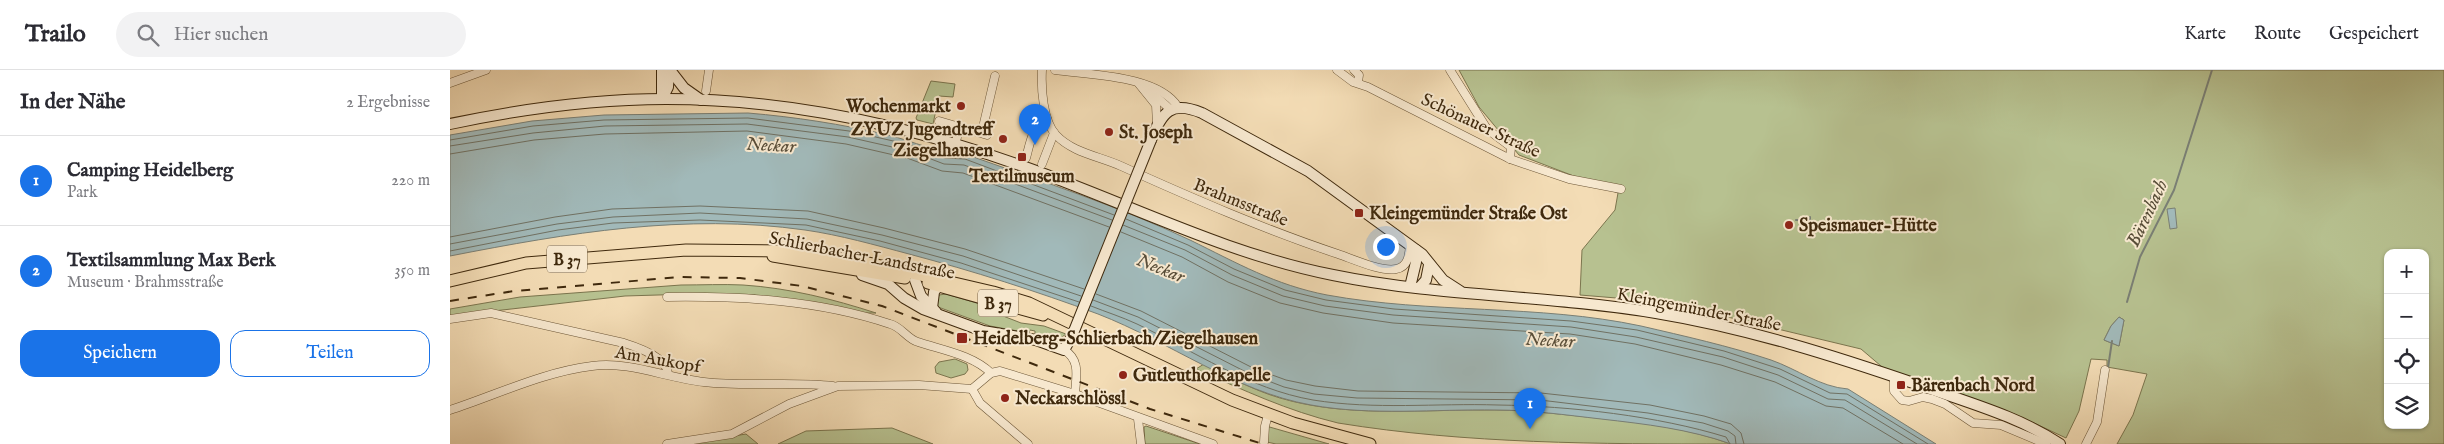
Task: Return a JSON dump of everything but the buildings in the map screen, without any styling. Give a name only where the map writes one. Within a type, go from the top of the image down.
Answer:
[{"type":"main road","points":[[662,70],[662,99]]},
{"type":"main road","points":[[662,99],[668,87],[670,70]]},
{"type":"main road","points":[[670,70],[684,88],[704,95]]},
{"type":"main road","name":"Kleingemünder Straße","points":[[450,124],[561,105],[704,95],[843,118],[913,132],[955,144],[1033,170],[1205,237],[1263,257],[1332,275],[1414,288],[1588,304],[1662,314],[1741,330],[1894,377],[2018,421],[2053,443]]},
{"type":"main road","points":[[844,267],[883,281],[913,304],[983,331],[1036,340],[1064,350],[1072,336],[1157,125],[1161,118],[1174,108]]},
{"type":"main road","name":"Kleingemünder Straße","points":[[1174,108],[1202,114],[1308,171],[1422,254],[1443,280],[1463,293]]},
{"type":"main road","points":[[1413,248],[1416,262],[1414,288]]},
{"type":"main road","name":"Schlierbacher Landstraße","points":[[450,281],[498,268],[563,259],[686,250],[793,250],[993,292],[1029,304],[1268,415],[1370,444]]},
{"type":"main road","name":"Schlierbacher Landstraße","points":[[745,250],[844,267],[915,276],[938,286],[1022,311],[1059,318]]},
{"type":"main road","points":[[1414,288],[1426,280],[1429,265]]},
{"type":"main road","points":[[913,304],[910,290],[915,276]]},
{"type":"main road","points":[[915,276],[921,296],[935,311]]},
{"type":"main road","points":[[935,311],[934,292],[938,286]]},
{"type":"street","points":[[450,83],[486,70]]},
{"type":"street","points":[[704,95],[709,70]]},
{"type":"street","name":"Brahmsstraße","points":[[1042,70],[1047,119],[1054,133],[1075,149],[1106,159],[1268,230],[1367,264],[1396,270],[1405,265],[1413,248]]},
{"type":"street","name":"Kleingemünder Straße","points":[[1055,70],[1114,78],[1139,84],[1174,108]]},
{"type":"street","name":"Schönauer Straße","points":[[1337,70],[1353,82],[1358,82],[1510,159],[1569,179],[1621,189]]},
{"type":"street","points":[[1354,70],[1359,75],[1358,82]]},
{"type":"street","points":[[1450,70],[1487,129],[1511,147],[1510,159]]},
{"type":"street","points":[[984,123],[995,76]]},
{"type":"street","points":[[1139,84],[1156,105],[1157,125]]},
{"type":"street","points":[[1026,158],[1033,133],[1047,119]]},
{"type":"street","points":[[939,121],[987,134]]},
{"type":"street","points":[[955,144],[960,127]]},
{"type":"street","points":[[1042,164],[1054,133]]},
{"type":"street","points":[[667,297],[753,298],[831,309],[893,325],[913,340],[941,348],[981,365],[991,373]]},
{"type":"street","points":[[450,319],[486,313],[628,344],[661,362],[667,367],[668,374]]},
{"type":"street","points":[[1064,350],[1071,354],[1076,363],[1075,394]]},
{"type":"street","name":"Am Aukopf","points":[[450,410],[561,372],[588,366],[623,365],[713,383],[838,386],[919,385],[972,389]]},
{"type":"street","points":[[2086,444],[2097,422],[2104,370]]},
{"type":"street","points":[[1024,442],[980,404],[972,389],[991,373],[1006,372],[1075,394],[1213,444]]},
{"type":"street","name":"Kleingemünder Straße","points":[[1894,377],[1894,393],[1902,400],[1923,397],[1932,399],[1945,404],[1973,423],[2001,425],[2053,443]]},
{"type":"street","points":[[667,444],[732,434],[789,404],[838,386]]},
{"type":"street","points":[[1264,442],[1264,426],[1268,415]]},
{"type":"street","points":[[1138,418],[1141,444]]},
{"type":"green space","points":[[1459,70],[2444,70],[2444,444],[2117,444],[2133,415],[2147,374],[2107,367],[2107,360],[2091,359],[2079,411],[2066,438],[2034,423],[1901,383],[1861,349],[1665,302],[1580,295],[1582,250],[1615,210],[1618,193],[1519,155],[1479,107]],"holes":[[[2119,317],[2124,320],[2119,346],[2104,340],[2111,326]]]},
{"type":"green space","points":[[931,81],[955,84],[953,97],[939,96],[933,124],[917,120],[916,118]]},
{"type":"green space","points":[[681,285],[743,285],[794,291],[876,313],[853,313],[806,302],[753,295],[691,294],[625,296],[450,316],[450,309],[520,297]]},
{"type":"green space","points":[[946,294],[997,309],[998,314],[1021,323],[1044,326],[1066,334],[1058,340],[1035,334],[1035,331],[1030,330],[1029,333],[990,326],[938,307],[936,305],[939,295]]},
{"type":"green space","points":[[955,359],[967,364],[968,370],[965,374],[951,378],[936,373],[935,367],[939,362]]},
{"type":"green space","points":[[1204,364],[1270,395],[1329,408],[1380,411],[1510,410],[1539,412],[1665,427],[1715,438],[1731,444],[1632,444],[1484,439],[1387,430],[1338,423],[1283,406],[1196,369]]},
{"type":"green space","points":[[1146,426],[1200,444],[1145,444],[1144,427]]},
{"type":"green space","points":[[1266,426],[1329,444],[1276,444],[1267,442]]},
{"type":"green space","points":[[892,428],[933,444],[778,444],[806,431]]},
{"type":"green space","points":[[746,434],[758,444],[686,444]]},
{"type":"water","name":"Neckar","points":[[748,113],[853,127],[946,152],[965,154],[1135,216],[1190,240],[1240,265],[1308,291],[1366,301],[1405,305],[1602,319],[1641,326],[1739,350],[1771,360],[1828,385],[1848,389],[1936,444],[1731,444],[1699,434],[1667,428],[1548,413],[1496,410],[1380,411],[1311,405],[1255,389],[1125,325],[1051,297],[981,274],[857,240],[805,230],[760,225],[716,224],[627,228],[538,240],[450,256],[450,135],[532,121],[604,115]]},
{"type":"water","points":[[2151,195],[2159,196],[2157,210],[2150,210]]},
{"type":"water","points":[[2175,208],[2177,228],[2170,229],[2167,209]]},
{"type":"water","points":[[2119,317],[2124,320],[2119,346],[2104,340],[2111,326]]},
{"type":"waterway","name":"Bärenbach","points":[[2127,302],[2140,257],[2174,190],[2212,70]]},
{"type":"waterway","points":[[1796,220],[1810,221],[1810,217]]},
{"type":"waterway","name":"Bärenbach","points":[[2108,368],[2112,341]]},
{"type":"railway","points":[[450,301],[514,291],[681,277],[740,278],[802,286],[882,306],[1150,409],[1263,444]]},
{"type":"place","name":"Wochenmarkt","points":[[961,106]]},
{"type":"place","name":"St. Joseph","points":[[1109,132]]},
{"type":"place","name":"ZYUZ Jugendtreff Ziegelhausen","points":[[1003,139]]},
{"type":"place","name":"Textilsammlung Max Berk","points":[[1035,145]]},
{"type":"place","name":"Textilmuseum","points":[[1022,157]]},
{"type":"place","name":"Kleingemünder Straße Ost","points":[[1359,213]]},
{"type":"place","name":"Speismauer-Hütte","points":[[1789,225]]},
{"type":"place","name":"Heidelberg-Schlierbach/Ziegelhausen","points":[[962,338]]},
{"type":"place","name":"Gutleuthofkapelle","points":[[1123,375]]},
{"type":"place","name":"Bärenbach Nord","points":[[1901,385]]},
{"type":"place","name":"Neckarschlössl","points":[[1005,398]]},
{"type":"place","name":"Camping Heidelberg","points":[[1530,429]]}]
